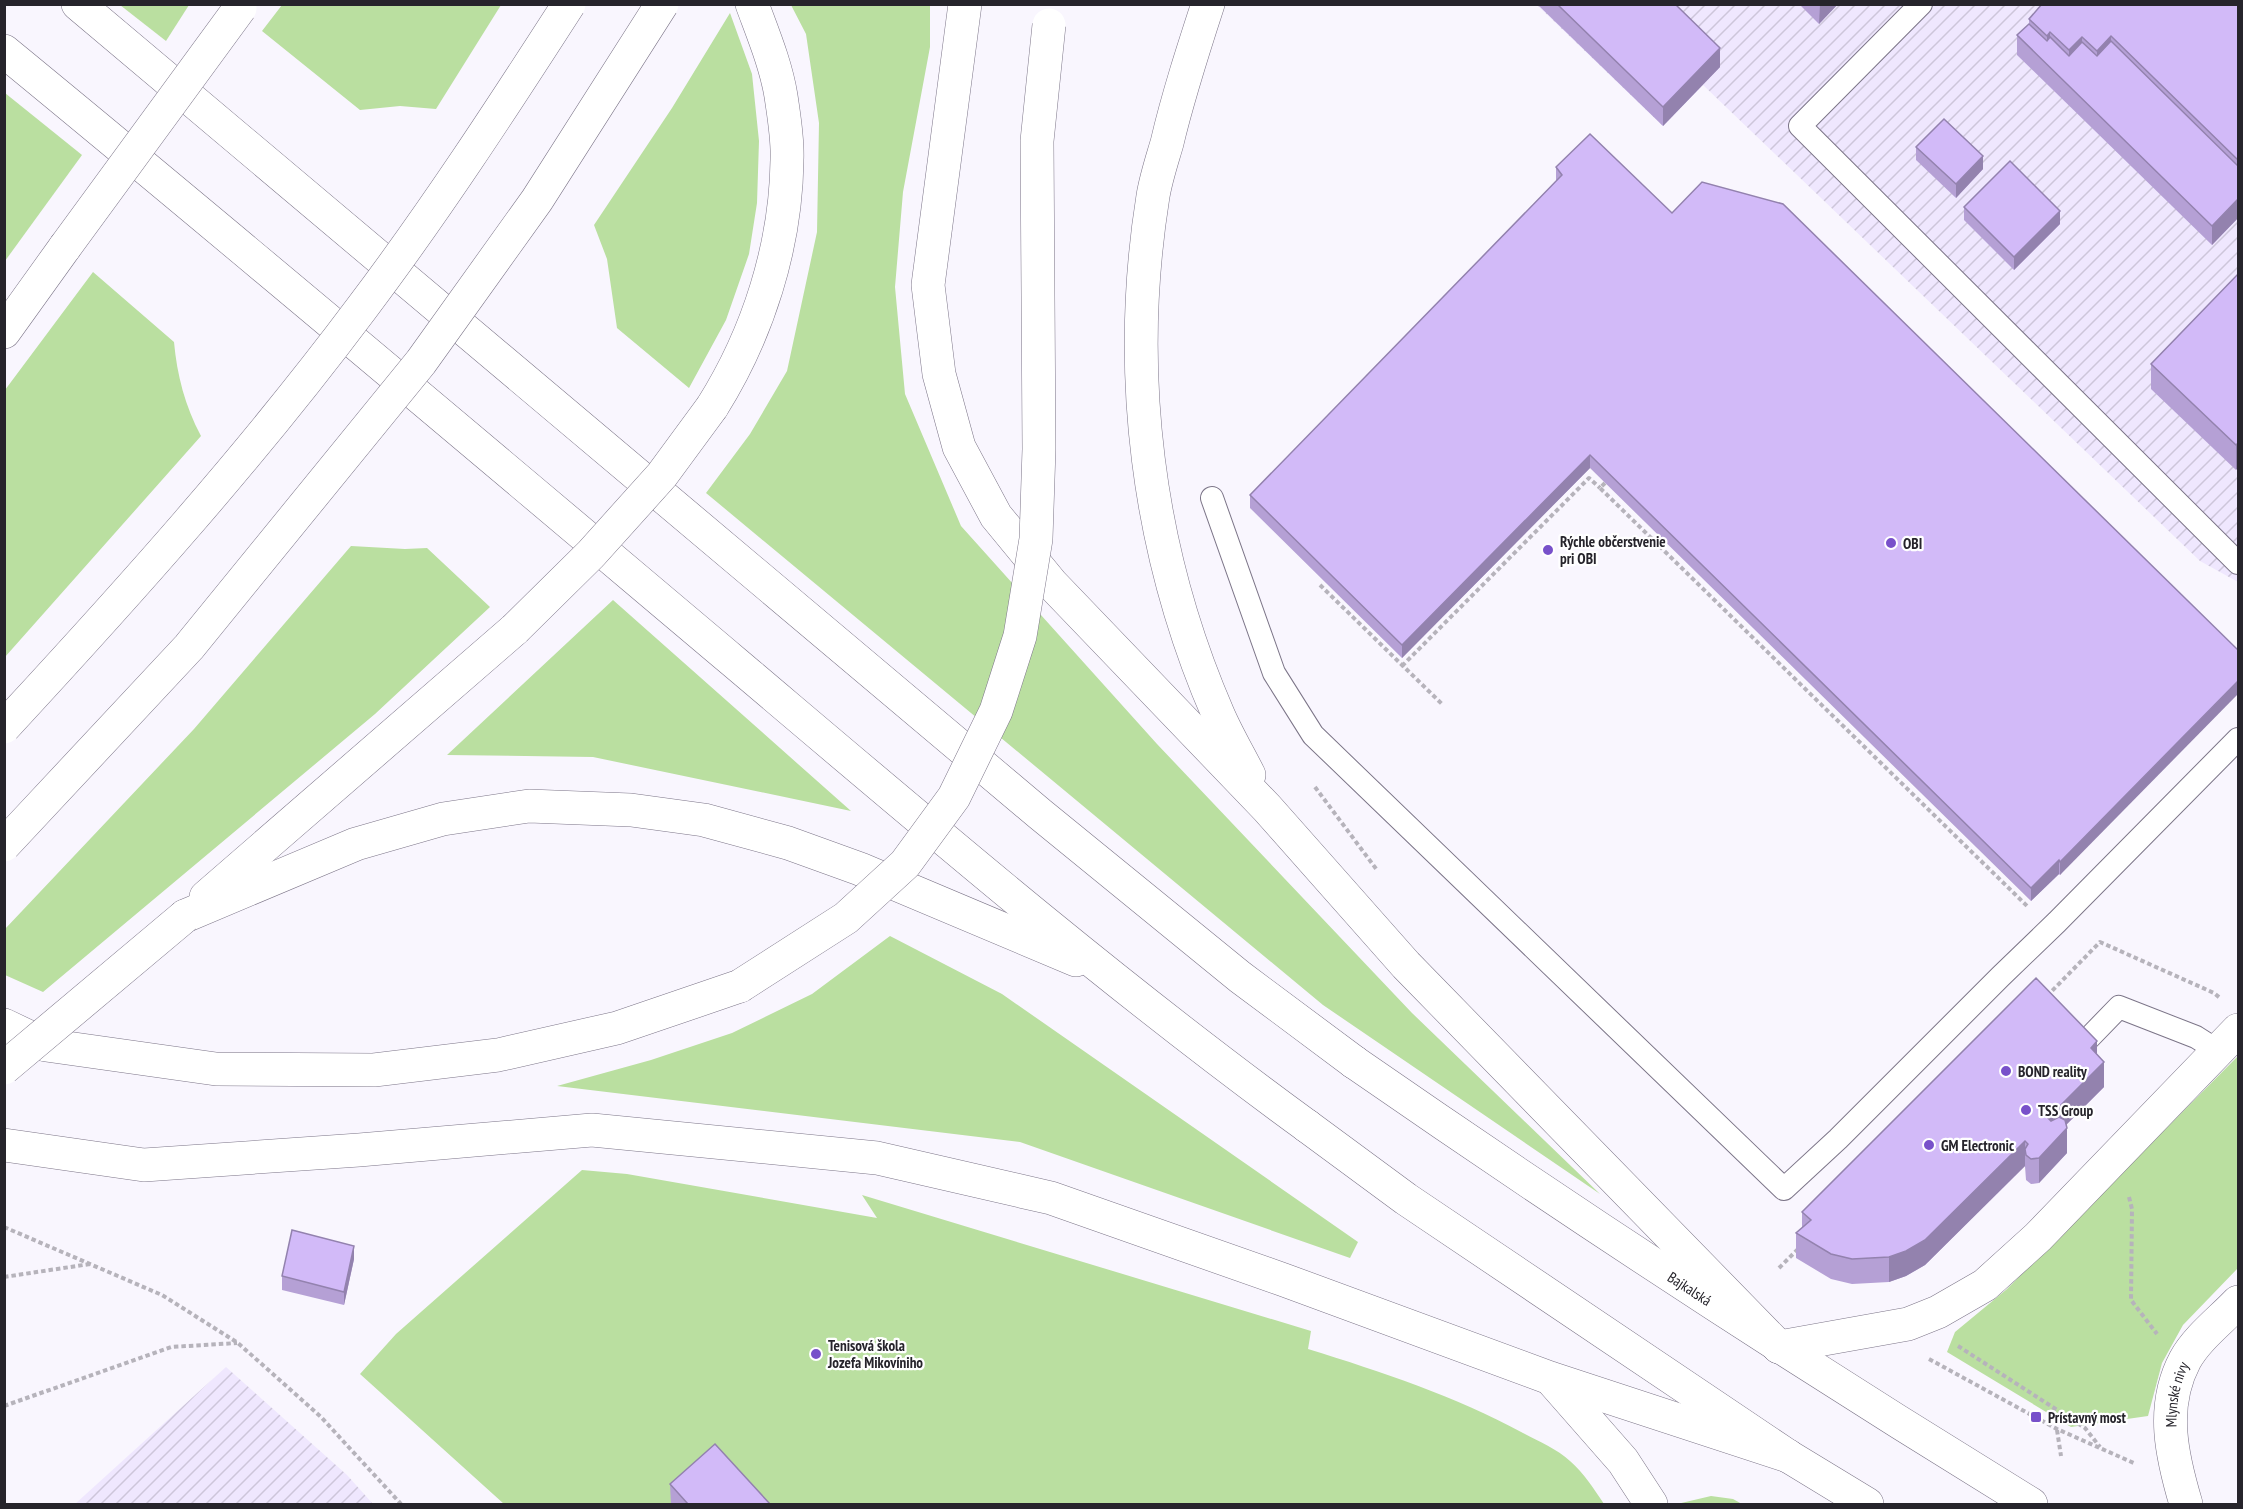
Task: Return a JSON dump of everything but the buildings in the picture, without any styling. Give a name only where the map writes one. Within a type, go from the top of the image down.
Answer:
[{"type":"main road","name":"Bajkalská","points":[[78,4],[1040,814],[1240,977],[1354,1062],[1455,1132],[1779,1347],[2031,1504]]},
{"type":"main road","points":[[4,726],[129,591],[222,484],[361,309],[478,145],[569,4]]},
{"type":"main road","points":[[4,845],[189,647],[421,362],[537,200],[662,4]]},
{"type":"main road","points":[[4,1068],[185,916],[515,628],[591,554],[631,510],[662,475],[712,407],[731,377],[749,338],[767,288],[783,216],[788,159],[781,94],[752,4]]},
{"type":"main road","points":[[1209,4],[1182,82],[1154,193],[1143,276],[1141,375],[1149,471],[1166,561],[1186,632],[1218,716],[1266,808]]},
{"type":"main road","points":[[4,332],[242,6]]},
{"type":"main road","points":[[964,6],[928,285],[939,374],[959,447],[996,516],[1052,584],[1266,808],[1406,965],[1779,1347],[1908,1324],[1965,1297],[2004,1270],[2119,1152],[2228,1028]]},
{"type":"main road","points":[[4,1025],[46,1045],[216,1068],[374,1070],[498,1055],[617,1028],[740,986],[846,918],[905,864],[954,797],[996,711],[1020,636],[1036,539],[1040,449],[1037,141],[1051,15]]},
{"type":"main road","points":[[4,51],[223,230],[982,872],[1215,1059],[1406,1199],[1788,1456],[1867,1504]]},
{"type":"main road","points":[[185,916],[356,844],[443,819],[529,806],[631,810],[704,820],[788,843],[860,869],[1112,975]]},
{"type":"main road","points":[[4,1145],[144,1165],[592,1130],[877,1158],[1051,1198],[1284,1280],[1550,1378],[1788,1456]]},
{"type":"main road","name":"Mlynské nivy","points":[[2186,1504],[2175,1466],[2169,1425],[2171,1402],[2185,1360],[2238,1302]]},
{"type":"main road","points":[[1550,1378],[1623,1461],[1651,1504]]},
{"type":"lane","points":[[1922,4],[1800,126],[2238,563]]},
{"type":"lane","points":[[1212,498],[1274,673],[1313,735],[1784,1189],[1838,1139],[2058,922],[2238,739]]},
{"type":"lane","points":[[2087,1040],[2119,1007],[2196,1037],[2228,1028]]},
{"type":"path","points":[[1402,666],[1589,478],[2032,910]]},
{"type":"path","points":[[1600,488],[1605,483]]},
{"type":"path","points":[[1320,585],[1442,704]]},
{"type":"path","points":[[2045,997],[2100,942],[2214,993],[2228,1028]]},
{"type":"path","points":[[2119,1152],[2132,1209],[2132,1300],[2159,1337],[2185,1360]]},
{"type":"path","points":[[4,1227],[162,1295],[237,1343],[321,1417],[401,1504]]},
{"type":"path","points":[[1779,1268],[1807,1241]]},
{"type":"path","points":[[4,1277],[90,1264]]},
{"type":"path","points":[[1921,1319],[1965,1351],[2085,1428],[2100,1448]]},
{"type":"path","points":[[4,1406],[171,1347],[237,1343]]},
{"type":"path","points":[[1925,1357],[2057,1429],[2149,1470],[2175,1466]]},
{"type":"path","points":[[2057,1429],[2061,1456]]},
{"type":"shaded area","points":[[1537,5],[2238,5],[2238,582],[2200,561],[1703,85],[1663,126]]},
{"type":"shaded area","points":[[226,1367],[347,1475],[373,1504],[75,1504]]},
{"type":"green space","points":[[189,4],[166,41],[120,5]]},
{"type":"green space","points":[[282,5],[501,5],[436,109],[400,106],[360,110],[262,31]]},
{"type":"green space","points":[[791,5],[930,5],[930,47],[903,192],[895,287],[905,394],[961,526],[1157,744],[1412,1013],[1600,1194],[1323,1005],[706,493],[750,434],[787,371],[817,232],[819,123],[806,34]]},
{"type":"green space","points":[[730,13],[752,74],[759,141],[757,203],[749,254],[726,320],[689,388],[617,328],[607,259],[594,225],[672,108]]},
{"type":"green space","points":[[5,93],[82,155],[5,261]]},
{"type":"green space","points":[[93,272],[174,342],[183,390],[190,413],[201,436],[5,657],[5,390]]},
{"type":"green space","points":[[351,546],[427,548],[490,607],[375,714],[43,992],[5,975],[5,929],[194,729]]},
{"type":"green space","points":[[613,600],[851,811],[593,757],[447,755]]},
{"type":"green space","points":[[890,936],[1002,994],[1358,1242],[1350,1258],[1020,1142],[557,1086],[651,1060],[732,1033],[812,994]]},
{"type":"green space","points":[[2238,1056],[2238,1268],[2183,1325],[2162,1363],[2148,1416],[2071,1427],[1947,1352],[1955,1332],[2007,1289]]},
{"type":"green space","name":"Tenisová škola Jozefa Mikovíniho","points":[[582,1170],[627,1174],[877,1218],[862,1195],[1311,1331],[1308,1349],[1445,1396],[1553,1449],[1580,1471],[1604,1504],[504,1504],[360,1374],[396,1334]]},
{"type":"green space","points":[[1711,1496],[1733,1499],[1742,1504],[1677,1504]]},
{"type":"place","name":"OBI","points":[[1891,543]]},
{"type":"place","name":"Rýchle občerstvenie pri OBI","points":[[1548,550]]},
{"type":"place","name":"BOND reality","points":[[2006,1071]]},
{"type":"place","name":"TSS Group","points":[[2026,1110]]},
{"type":"place","name":"GM Electronic","points":[[1929,1145]]},
{"type":"place","name":"Tenisová škola Jozefa Mikovíniho","points":[[816,1354]]},
{"type":"place","name":"Prístavný most","points":[[2036,1417]]}]
